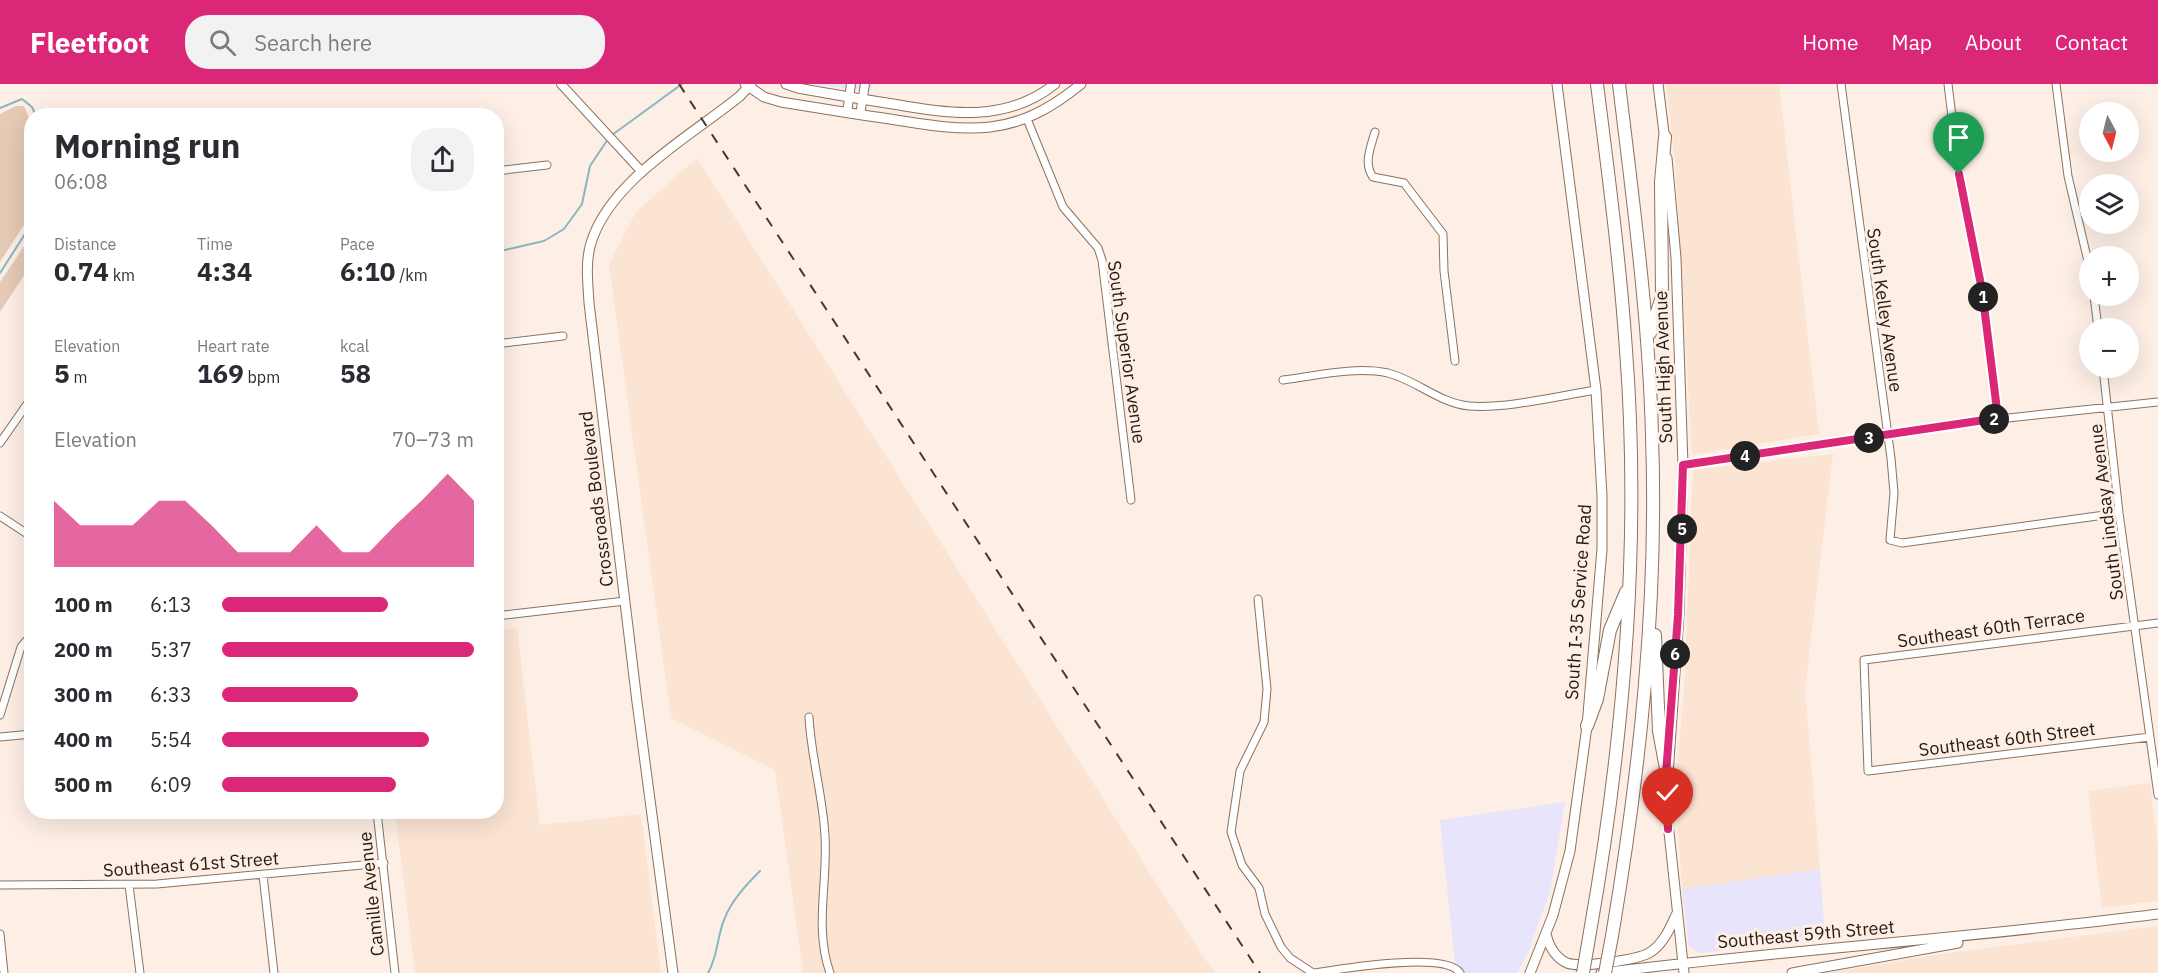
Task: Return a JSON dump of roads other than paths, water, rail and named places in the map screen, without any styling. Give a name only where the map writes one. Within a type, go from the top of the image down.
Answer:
[{"type":"highway","points":[[1583,973],[1618,752],[1630,582],[1631,468],[1627,351],[1597,84]]},
{"type":"highway","points":[[1603,973],[1612,936],[1638,763],[1652,583],[1653,436],[1648,340],[1619,84]]},
{"type":"highway","points":[[1648,340],[1662,297],[1661,182],[1665,137]]},
{"type":"highway","points":[[1587,726],[1596,699],[1610,630],[1630,582]]},
{"type":"highway","points":[[1652,583],[1660,700],[1659,731],[1666,774]]},
{"type":"main road","points":[[786,84],[849,97],[942,112],[972,114],[1001,110],[1019,104],[1055,84]]},
{"type":"main road","points":[[748,85],[764,97],[781,102],[940,128],[975,130],[1027,119],[1062,99],[1081,84]]},
{"type":"main road","name":"South I-35 Service Road","points":[[1530,973],[1546,934],[1570,851],[1587,726],[1602,549],[1602,496],[1596,390],[1557,84]]},
{"type":"main road","name":"South High Avenue","points":[[1658,84],[1676,258],[1683,465],[1678,615],[1666,774],[1668,829],[1683,968]]},
{"type":"main road","name":"Crossroads Boulevard","points":[[673,973],[624,601],[589,303],[588,260],[591,243],[608,210],[642,172],[719,113],[748,85]]},
{"type":"main road","points":[[1546,934],[1549,946],[1564,962],[1574,965],[1625,960],[1639,957],[1656,947],[1669,930],[1677,912]]},
{"type":"main road","name":"Southeast 59th Street","points":[[1603,973],[1683,968],[2014,933],[2158,914]]},
{"type":"main road","name":"Southeast 59th Street","points":[[1792,973],[2014,933]]},
{"type":"street","points":[[561,84],[642,172]]},
{"type":"street","points":[[847,112],[851,84]]},
{"type":"street","points":[[860,115],[865,84]]},
{"type":"street","name":"South Kelley Avenue","points":[[1841,84],[1894,493],[1890,540],[1902,543],[2119,513]]},
{"type":"street","points":[[1948,84],[1959,174],[1982,290],[1998,418]]},
{"type":"street","points":[[2056,84],[2068,176],[2084,246]]},
{"type":"street","name":"South Superior Avenue","points":[[1027,119],[1063,207],[1091,239],[1102,260],[1131,500]]},
{"type":"street","points":[[1375,132],[1367,163],[1368,171],[1373,177],[1404,183],[1443,234],[1444,271],[1455,361]]},
{"type":"street","points":[[504,170],[547,165]]},
{"type":"street","points":[[504,343],[563,336]]},
{"type":"street","points":[[1283,380],[1364,371],[1389,374],[1466,406],[1484,406],[1596,390]]},
{"type":"street","name":"South Lindsay Avenue","points":[[2104,378],[2119,513],[2158,795]]},
{"type":"street","points":[[1683,465],[1998,418],[2158,402]]},
{"type":"street","points":[[0,443],[24,408]]},
{"type":"street","points":[[0,516],[24,532]]},
{"type":"street","points":[[1258,599],[1267,689],[1264,722],[1240,771],[1232,832],[1242,865],[1259,888],[1265,914],[1281,947],[1290,958],[1314,973],[1396,963],[1448,964],[1460,973]]},
{"type":"street","points":[[504,615],[624,601]]},
{"type":"street","name":"Southeast 60th Terrace","points":[[1868,771],[1864,660],[2135,624],[2158,623]]},
{"type":"street","points":[[0,715],[24,643]]},
{"type":"street","points":[[809,717],[810,746],[825,835],[825,872],[820,914],[826,961],[830,973]]},
{"type":"street","points":[[0,737],[24,735]]},
{"type":"street","name":"Southeast 60th Street","points":[[1868,771],[2150,737]]},
{"type":"street","name":"Camille Avenue","points":[[378,819],[395,973]]},
{"type":"street","name":"Southeast 61st Street","points":[[0,885],[129,885],[384,864]]},
{"type":"street","points":[[263,875],[274,973]]},
{"type":"street","points":[[129,885],[140,973]]},
{"type":"street","points":[[0,934],[4,973]]},
{"type":"waterway","points":[[612,135],[682,84]]},
{"type":"waterway","points":[[0,108],[22,99],[32,108]]},
{"type":"waterway","points":[[504,250],[544,241],[564,229],[582,204],[590,166],[608,139]]},
{"type":"waterway","points":[[0,273],[24,236]]},
{"type":"waterway","points":[[708,973],[727,913],[739,894],[760,871]]},
{"type":"railway","points":[[679,84],[1260,973]]}]
